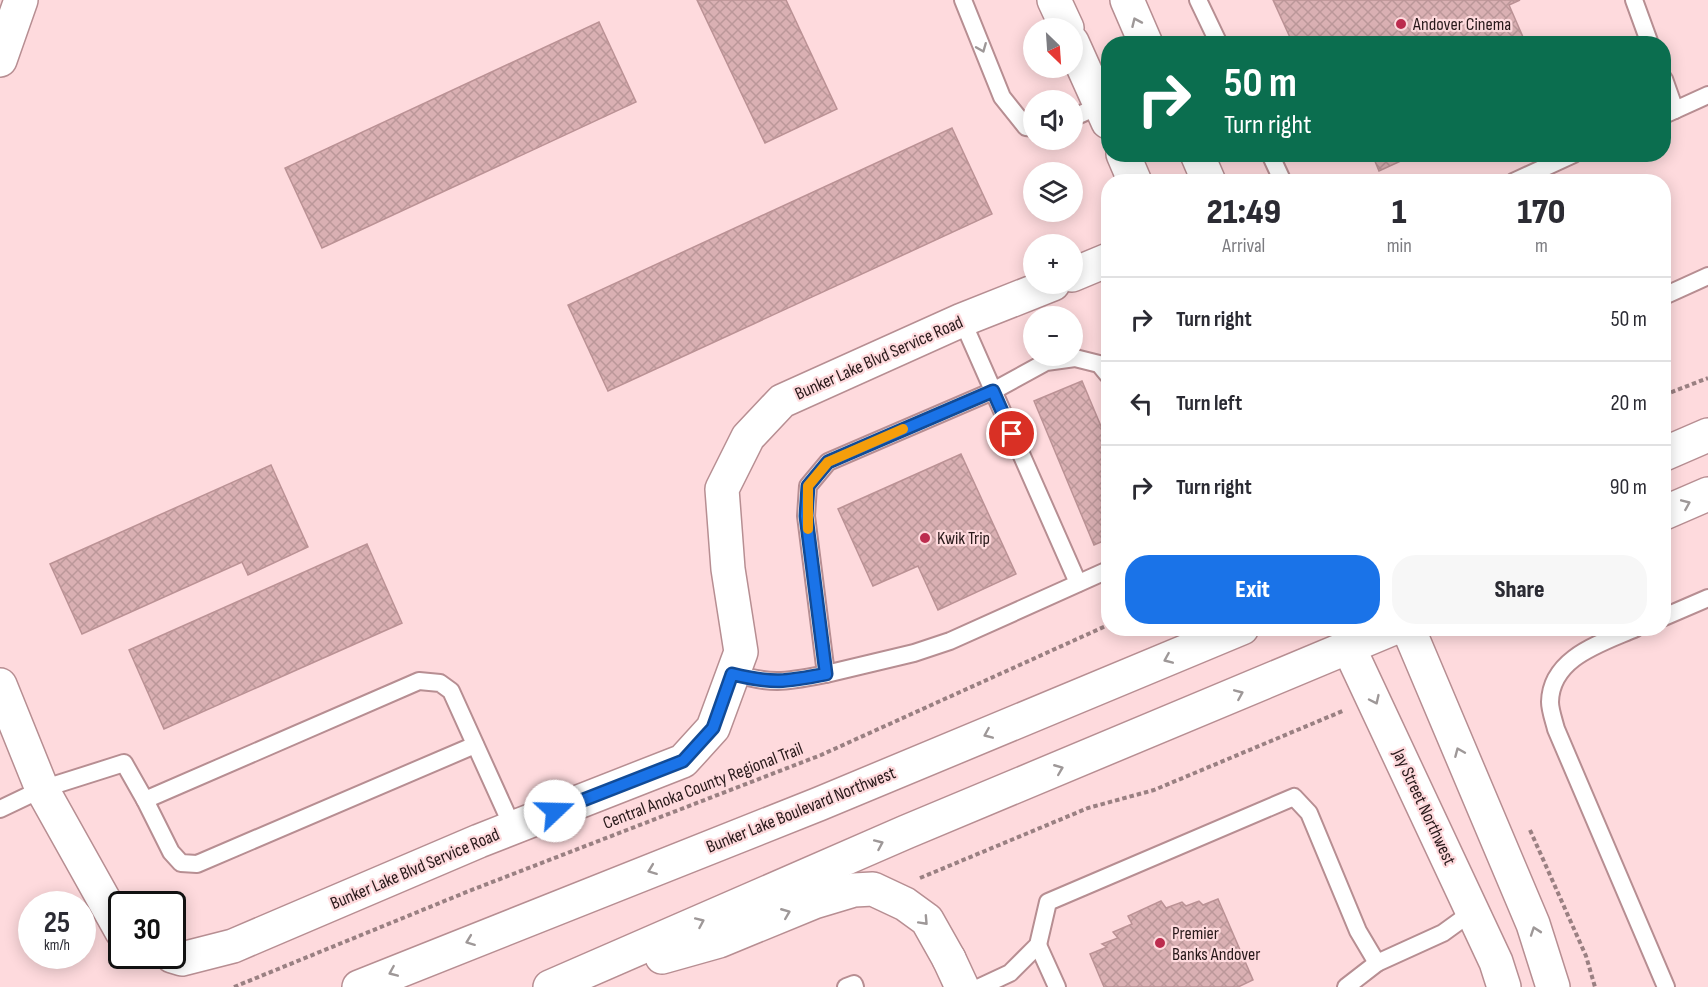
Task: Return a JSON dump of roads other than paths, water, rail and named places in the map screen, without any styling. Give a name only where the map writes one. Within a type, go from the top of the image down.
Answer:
[{"type":"street","points":[[0,60],[21,0]]},
{"type":"street","points":[[1054,0],[1062,18]]},
{"type":"street","points":[[1127,0],[1143,36]]},
{"type":"street","points":[[1083,78],[1094,115]]},
{"type":"street","points":[[1083,270],[1101,263]]},
{"type":"street","name":"Bunker Lake Blvd Service Road","points":[[186,958],[233,946],[513,828],[683,761],[713,728],[741,652],[728,569],[722,489],[747,437],[782,401],[962,320],[1028,294]]},
{"type":"street","points":[[1671,451],[1708,435]]},
{"type":"street","points":[[1671,510],[1708,494]]},
{"type":"street","name":"Bunker Lake Boulevard Northwest","points":[[359,987],[819,804],[1223,636]]},
{"type":"street","points":[[1411,636],[1533,924],[1553,987]]},
{"type":"street","points":[[550,987],[1345,638]]},
{"type":"street","name":"Jay Street Northwest","points":[[1345,638],[1496,962],[1504,987]]},
{"type":"street","points":[[0,685],[42,789],[108,907]]},
{"type":"street","points":[[590,970],[670,956],[719,940],[814,902],[854,890],[873,890],[905,904],[927,920],[955,973]]},
{"type":"lane","points":[[963,0],[1002,97],[1023,123]]},
{"type":"lane","points":[[1198,0],[1215,36]]},
{"type":"lane","points":[[1634,0],[1647,36]]},
{"type":"lane","points":[[1671,111],[1708,95]]},
{"type":"lane","points":[[1530,174],[1557,162]]},
{"type":"lane","points":[[1671,293],[1708,276]]},
{"type":"lane","points":[[962,320],[1078,583]]},
{"type":"lane","points":[[826,674],[806,516],[808,486],[828,462],[993,391],[1046,362],[1075,358],[1101,366]]},
{"type":"lane","points":[[732,674],[766,682],[790,681],[914,653],[950,641],[1101,573]]},
{"type":"lane","points":[[1671,614],[1708,598]]},
{"type":"lane","points":[[1618,636],[1580,653],[1556,675],[1550,702],[1556,729],[1666,987]]},
{"type":"lane","points":[[146,800],[419,681],[440,683],[451,691],[513,828]]},
{"type":"lane","points":[[0,809],[42,789],[124,763],[146,800],[171,852],[181,863],[197,864],[476,745]]},
{"type":"lane","points":[[980,987],[1010,973],[1038,945],[1048,902],[1294,797],[1309,813],[1358,931],[1377,963]]},
{"type":"lane","points":[[1346,987],[1377,963],[1443,933],[1472,912]]},
{"type":"lane","points":[[1038,945],[1057,987]]},
{"type":"lane","points":[[846,987],[854,984],[855,987]]},
{"type":"place","name":"Andover Cinema","points":[[1401,24]]},
{"type":"place","name":"Kwik Trip","points":[[925,538]]},
{"type":"place","name":"Premier Banks Andover","points":[[1160,943]]}]
